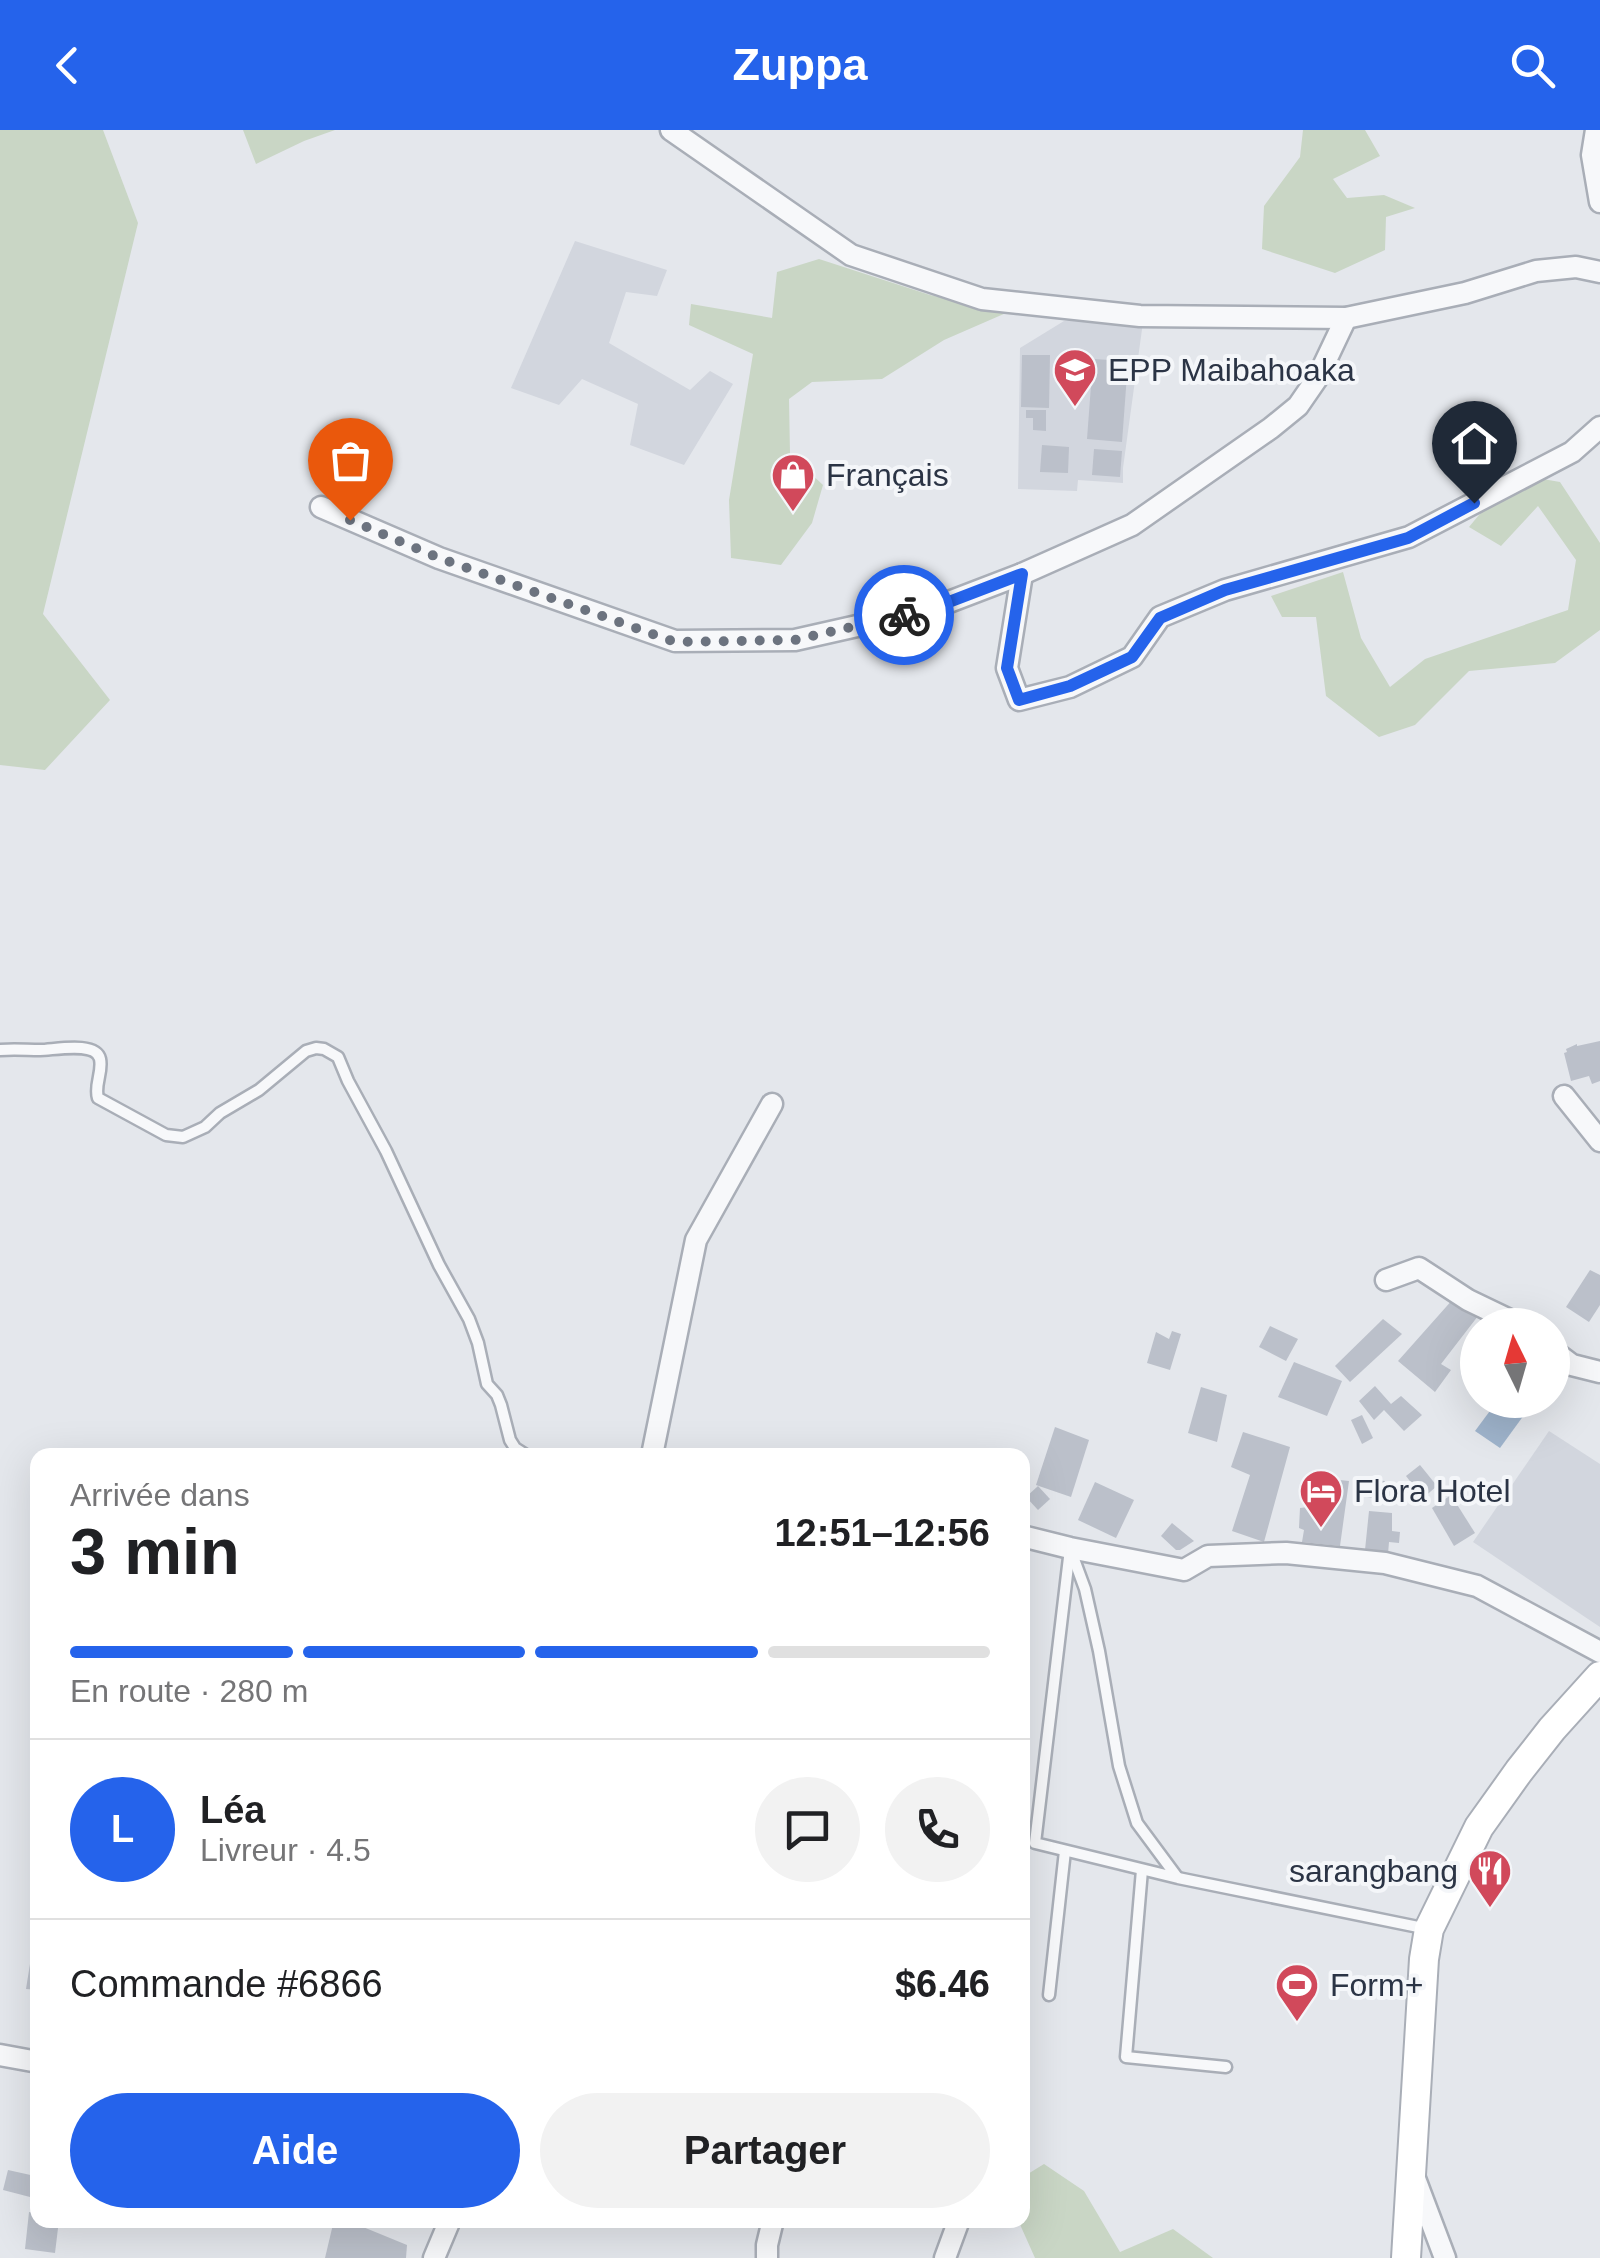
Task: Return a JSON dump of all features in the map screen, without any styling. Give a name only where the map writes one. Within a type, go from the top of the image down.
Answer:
[{"type":"main road","points":[[1406,2258],[1428,1929],[1479,1827],[1552,1729],[1600,1676]]},
{"type":"street","points":[[671,130],[851,255],[982,299],[1140,316],[1346,318],[1465,293],[1536,270],[1576,267],[1600,272]]},
{"type":"street","points":[[1596,130],[1592,155],[1600,202]]},
{"type":"street","points":[[320,507],[439,558],[675,642],[795,640],[928,610],[1132,525],[1298,406],[1318,377],[1346,318]]},
{"type":"street","points":[[1022,574],[1007,668],[1019,700],[1070,686],[1132,657],[1160,618],[1225,590],[1408,538],[1572,452],[1600,427]]},
{"type":"street","points":[[1564,1096],[1600,1141]]},
{"type":"street","points":[[653,1448],[696,1240],[772,1104]]},
{"type":"street","points":[[1386,1280],[1419,1268],[1485,1308]]},
{"type":"street","points":[[1570,1364],[1600,1372]]},
{"type":"street","points":[[1030,1538],[1184,1570],[1208,1556],[1286,1553],[1385,1563],[1477,1586],[1600,1652]]},
{"type":"street","points":[[0,2055],[30,2061]]},
{"type":"street","points":[[1410,2166],[1445,2258]]},
{"type":"street","points":[[434,2258],[447,2228]]},
{"type":"street","points":[[767,2258],[771,2228]]},
{"type":"street","points":[[945,2258],[957,2228]]},
{"type":"lane","points":[[0,1050],[90,1049],[100,1060],[98,1098],[174,1137],[205,1127],[306,1051],[324,1049],[338,1057],[469,1319],[487,1384],[502,1404],[515,1448]]},
{"type":"lane","points":[[1070,1548],[1036,1843],[1178,1878],[1428,1929]]},
{"type":"lane","points":[[1070,1548],[1085,1589],[1119,1766],[1136,1823],[1178,1878]]},
{"type":"lane","points":[[1049,1996],[1065,1851]]},
{"type":"lane","points":[[1142,1870],[1126,2057],[1226,2067]]},
{"type":"shaded area","points":[[575,241],[667,270],[657,296],[626,292],[609,343],[690,390],[710,371],[733,384],[684,465],[630,445],[638,404],[582,379],[559,405],[511,388]]},
{"type":"shaded area","name":"EPP Maibahoaka","points":[[1064,321],[1143,322],[1123,483],[1078,480],[1077,491],[1018,489],[1020,348]]},
{"type":"shaded area","points":[[1549,1431],[1600,1464],[1600,1627],[1473,1542]]},
{"type":"green space","points":[[0,130],[103,130],[138,223],[43,614],[110,700],[45,770],[0,765]]},
{"type":"green space","points":[[243,130],[335,130],[256,164]]},
{"type":"green space","points":[[1303,130],[1365,130],[1380,156],[1333,179],[1347,198],[1384,195],[1415,208],[1386,217],[1385,250],[1335,273],[1262,249],[1264,206],[1300,157]]},
{"type":"green space","points":[[819,259],[930,295],[1006,313],[944,340],[882,379],[812,382],[789,399],[790,454],[823,485],[812,523],[781,565],[731,558],[729,500],[753,354],[689,325],[691,304],[772,318],[777,272]]},
{"type":"green space","points":[[1513,474],[1560,482],[1600,543],[1600,630],[1555,663],[1469,671],[1415,725],[1379,737],[1326,696],[1316,617],[1282,617],[1271,596],[1343,572],[1361,638],[1390,687],[1425,659],[1568,610],[1576,560],[1538,506],[1501,546],[1469,527]]},
{"type":"green space","points":[[1044,2164],[1084,2191],[1120,2252],[1173,2229],[1213,2258],[1035,2258],[1022,2228],[1030,2228],[1030,2173]]},
{"type":"water","points":[[1485,1418],[1522,1418],[1500,1448],[1475,1431]]},
{"type":"building","points":[[1022,355],[1050,355],[1049,408],[1021,407]]},
{"type":"building","points":[[1093,359],[1128,361],[1122,442],[1087,439]]},
{"type":"building","points":[[1026,410],[1046,410],[1046,431],[1033,430],[1033,418],[1026,418]]},
{"type":"building","points":[[1042,445],[1069,447],[1068,473],[1040,472]]},
{"type":"building","points":[[1094,449],[1122,451],[1120,477],[1092,475]]},
{"type":"building","points":[[1600,1041],[1600,1081],[1592,1084],[1589,1076],[1571,1081],[1566,1049]]},
{"type":"building","points":[[1590,1270],[1600,1275],[1600,1305],[1589,1322],[1566,1307]]},
{"type":"building","points":[[1454,1298],[1467,1308],[1460,1308],[1460,1339],[1441,1364],[1451,1370],[1435,1392],[1398,1361]]},
{"type":"building","points":[[1383,1319],[1402,1334],[1350,1382],[1335,1366]]},
{"type":"building","points":[[1270,1326],[1298,1339],[1286,1361],[1259,1347]]},
{"type":"building","points":[[1172,1331],[1181,1334],[1170,1370],[1147,1363],[1156,1332],[1169,1339]]},
{"type":"building","points":[[1294,1362],[1342,1381],[1327,1416],[1278,1397]]},
{"type":"building","points":[[1375,1386],[1391,1404],[1401,1396],[1422,1415],[1404,1431],[1384,1410],[1374,1420],[1359,1401]]},
{"type":"building","points":[[1201,1387],[1227,1395],[1217,1442],[1188,1433]]},
{"type":"building","points":[[1362,1415],[1373,1438],[1362,1444],[1351,1420]]},
{"type":"building","points":[[1055,1427],[1089,1440],[1071,1497],[1036,1485]]},
{"type":"building","points":[[1243,1432],[1290,1447],[1264,1542],[1232,1531],[1250,1475],[1231,1467]]},
{"type":"building","points":[[1420,1465],[1437,1486],[1423,1498],[1406,1476]]},
{"type":"building","points":[[1312,1477],[1349,1481],[1340,1546],[1302,1542],[1300,1508],[1308,1507]]},
{"type":"building","points":[[1362,1479],[1385,1481],[1382,1499],[1360,1496]]},
{"type":"building","points":[[1095,1482],[1134,1500],[1116,1538],[1078,1520]]},
{"type":"building","points":[[1038,1486],[1050,1499],[1038,1510],[1030,1501],[1030,1493]]},
{"type":"building","points":[[1451,1495],[1475,1533],[1454,1546],[1432,1508]]},
{"type":"building","points":[[1369,1511],[1392,1513],[1392,1531],[1400,1532],[1399,1543],[1389,1542],[1388,1554],[1365,1550]]},
{"type":"building","points":[[1172,1523],[1194,1541],[1176,1550],[1161,1536]]},
{"type":"building","points":[[8,2170],[30,2175],[30,2197],[3,2190]]},
{"type":"building","points":[[29,2212],[30,2228],[58,2228],[55,2253],[25,2249]]},
{"type":"building","points":[[332,2228],[366,2228],[407,2245],[406,2258],[325,2258]]},
{"type":"way so far","points":[[350,520],[439,558],[675,642],[795,640],[904,615]]},
{"type":"place","name":"EPP Maibahoaka","points":[[1075,408]]},
{"type":"place","name":"Français","points":[[793,513]]},
{"type":"place","name":"Flora Hotel","points":[[1321,1529]]},
{"type":"place","name":"sarangbang","points":[[1490,1909]]},
{"type":"place","name":"Form+","points":[[1297,2023]]},
{"type":"route","points":[[904,615],[928,610],[1022,574],[1007,668],[1019,700],[1070,686],[1132,657],[1160,618],[1225,590],[1408,538],[1474,503]]}]
